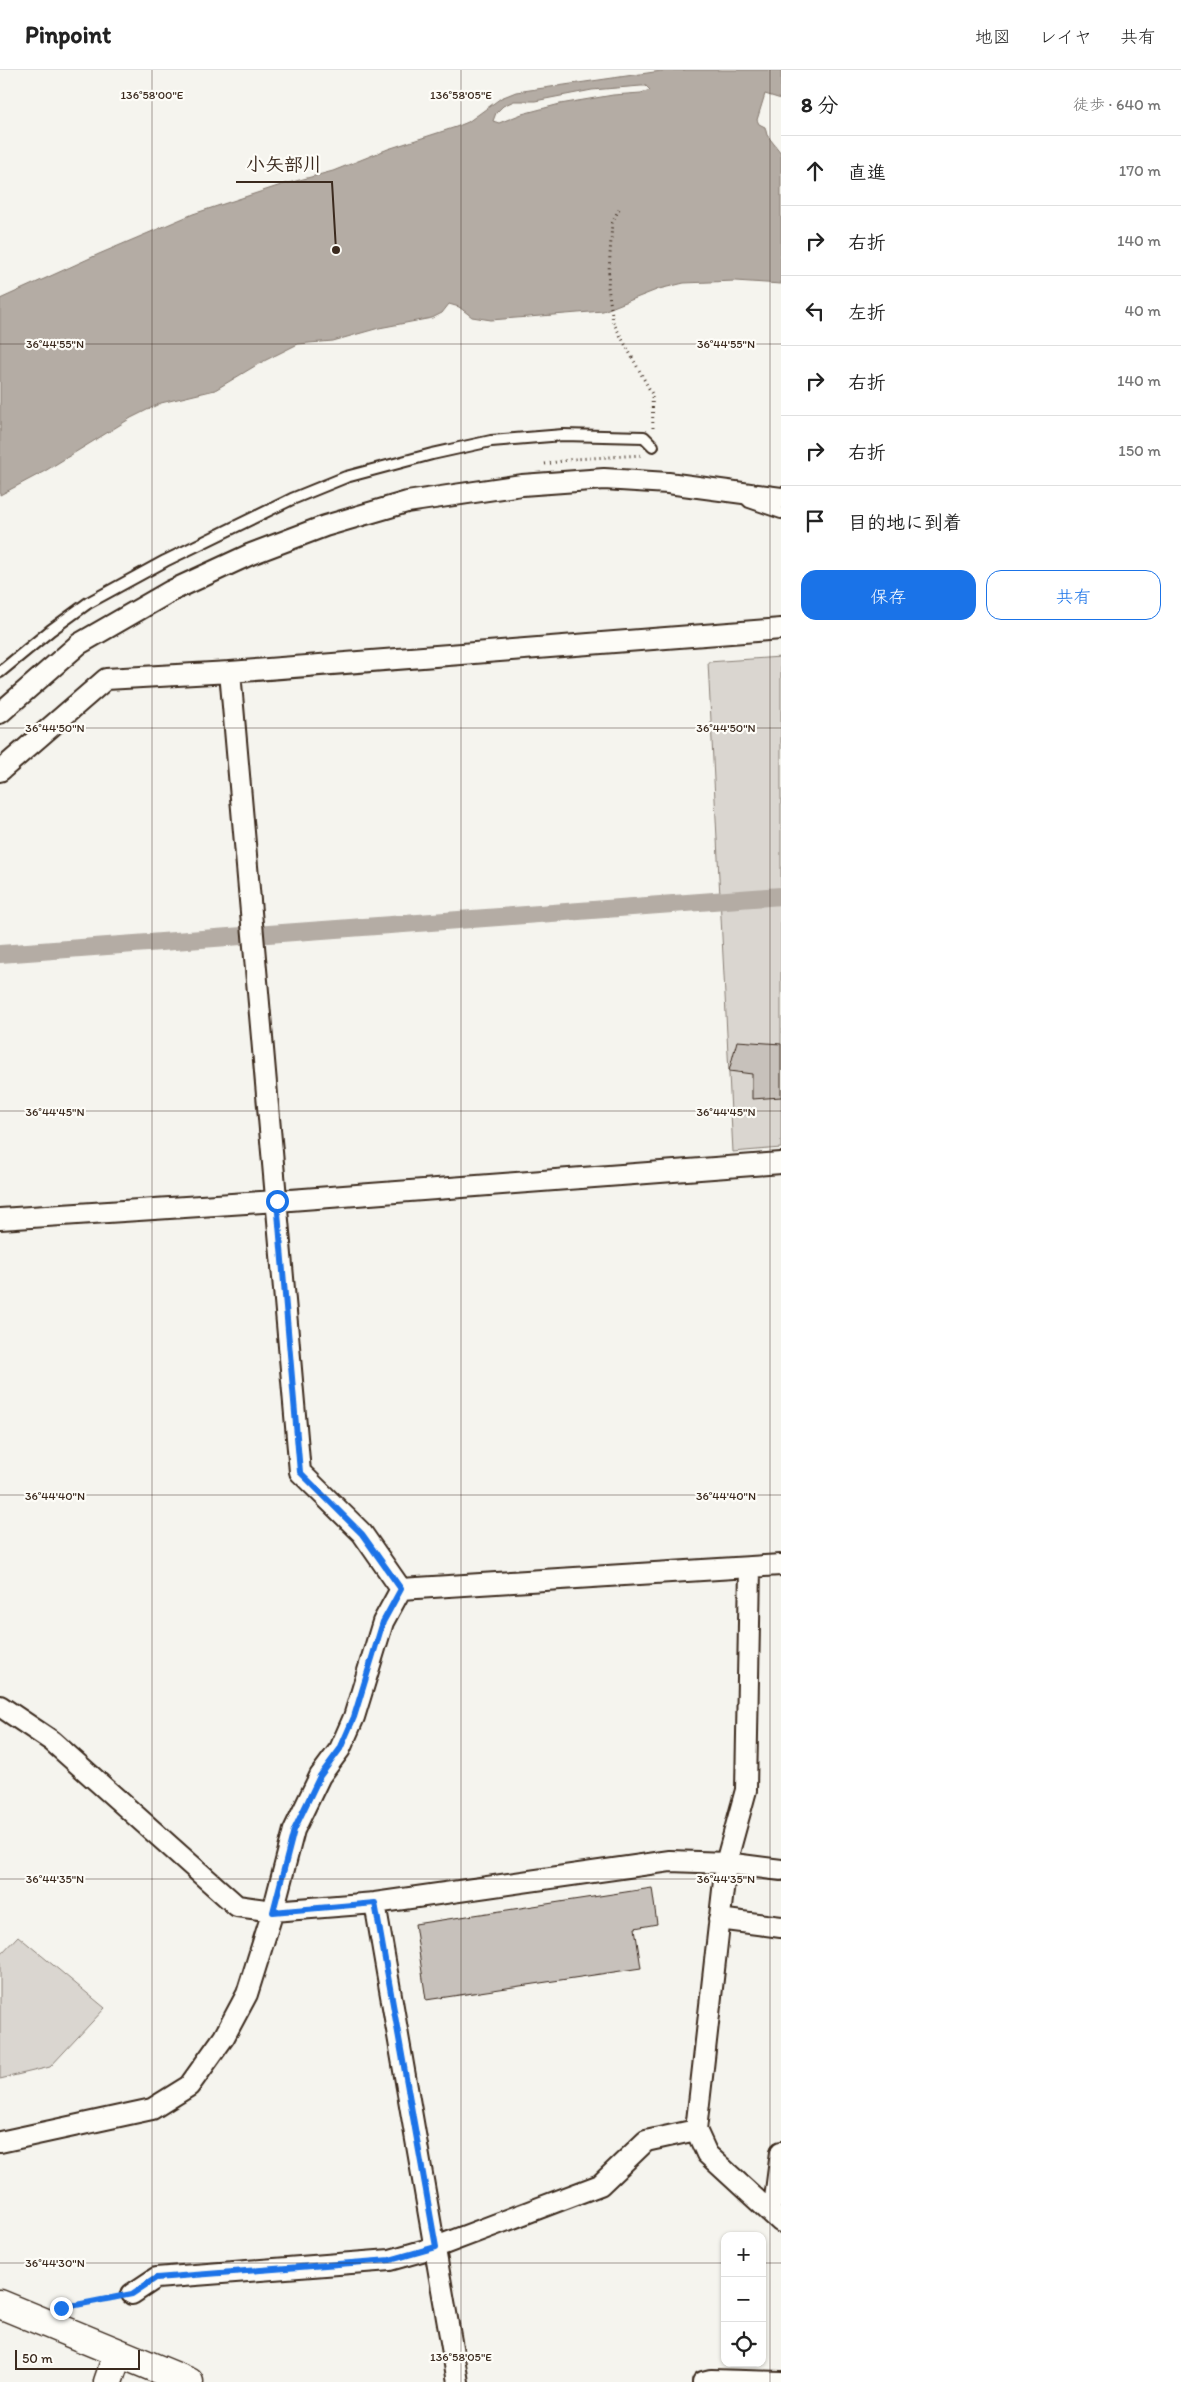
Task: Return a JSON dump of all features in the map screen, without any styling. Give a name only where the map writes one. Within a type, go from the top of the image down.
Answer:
[{"type":"street","points":[[0,713],[79,644],[171,591],[251,554],[325,526],[407,502],[522,485],[604,479],[668,483],[781,498]]},
{"type":"street","points":[[0,771],[106,679],[230,672],[781,629]]},
{"type":"street","points":[[230,672],[300,1472],[362,1534],[401,1589]]},
{"type":"street","points":[[0,1219],[277,1201],[781,1163]]},
{"type":"street","points":[[401,1589],[781,1565]]},
{"type":"street","points":[[750,1568],[746,1790],[726,1863],[696,2130],[707,2154],[781,2222]]},
{"type":"street","points":[[0,2142],[152,2109],[189,2086],[224,2037],[247,1994],[273,1912],[294,1830],[320,1776],[340,1749],[354,1717],[383,1622],[401,1589]]},
{"type":"street","points":[[0,1706],[52,1741],[237,1906],[273,1912],[375,1903],[670,1861],[726,1863],[781,1870]]},
{"type":"street","points":[[375,1903],[458,2382]]},
{"type":"street","points":[[719,1919],[781,1927]]},
{"type":"street","points":[[132,2294],[156,2278],[390,2260],[436,2247],[600,2185],[646,2141],[696,2130]]},
{"type":"street","points":[[766,2208],[775,2199],[781,2152]]},
{"type":"street","points":[[0,2304],[189,2382]]},
{"type":"street","points":[[108,2382],[118,2353]]},
{"type":"street","points":[[702,2382],[711,2380],[781,2382]]},
{"type":"lane","points":[[0,672],[51,630],[88,603],[165,561],[292,499],[346,477],[432,454],[491,441],[563,435],[644,437],[653,446]]},
{"type":"lane","points":[[740,493],[749,502],[781,513]]},
{"type":"path","points":[[541,464],[574,459],[643,455],[653,446],[652,394],[613,322],[608,287],[612,223],[619,209]]},
{"type":"path","points":[[50,2324],[61,2308],[132,2294]]},
{"type":"shaded area","points":[[668,70],[781,70],[781,99],[765,94],[757,120],[759,124],[765,127],[767,135],[781,153],[781,284],[735,281],[684,283],[659,289],[603,311],[491,320],[472,317],[459,307],[449,304],[442,313],[432,318],[379,328],[333,341],[298,344],[260,363],[215,390],[161,403],[131,418],[45,471],[0,495],[0,299],[193,214],[281,185],[333,171],[388,149],[456,127],[468,122],[501,98],[516,92]],"holes":[[[646,86],[650,90],[641,93],[613,95],[560,104],[522,114],[499,123],[493,121],[496,113],[503,106],[514,101],[535,101],[592,90]]]},
{"type":"shaded area","points":[[781,657],[781,1148],[733,1152],[708,662]]},
{"type":"shaded area","points":[[18,1936],[105,2008],[50,2067],[0,2079],[0,1955]]},
{"type":"building","points":[[737,1041],[781,1044],[781,1097],[752,1099],[752,1074],[729,1071]]},
{"type":"building","points":[[652,1888],[657,1924],[635,1928],[641,1968],[426,2000],[415,1924]]},
{"type":"waterway","points":[[0,954],[781,896]]},
{"type":"place","name":"小矢部川","points":[[336,250]]},
{"type":"route","points":[[61,2308],[132,2294],[156,2278],[390,2260],[436,2247],[375,1903],[273,1912],[294,1830],[320,1776],[340,1749],[354,1717],[383,1622],[401,1589],[362,1534],[300,1472],[277,1201]]}]
